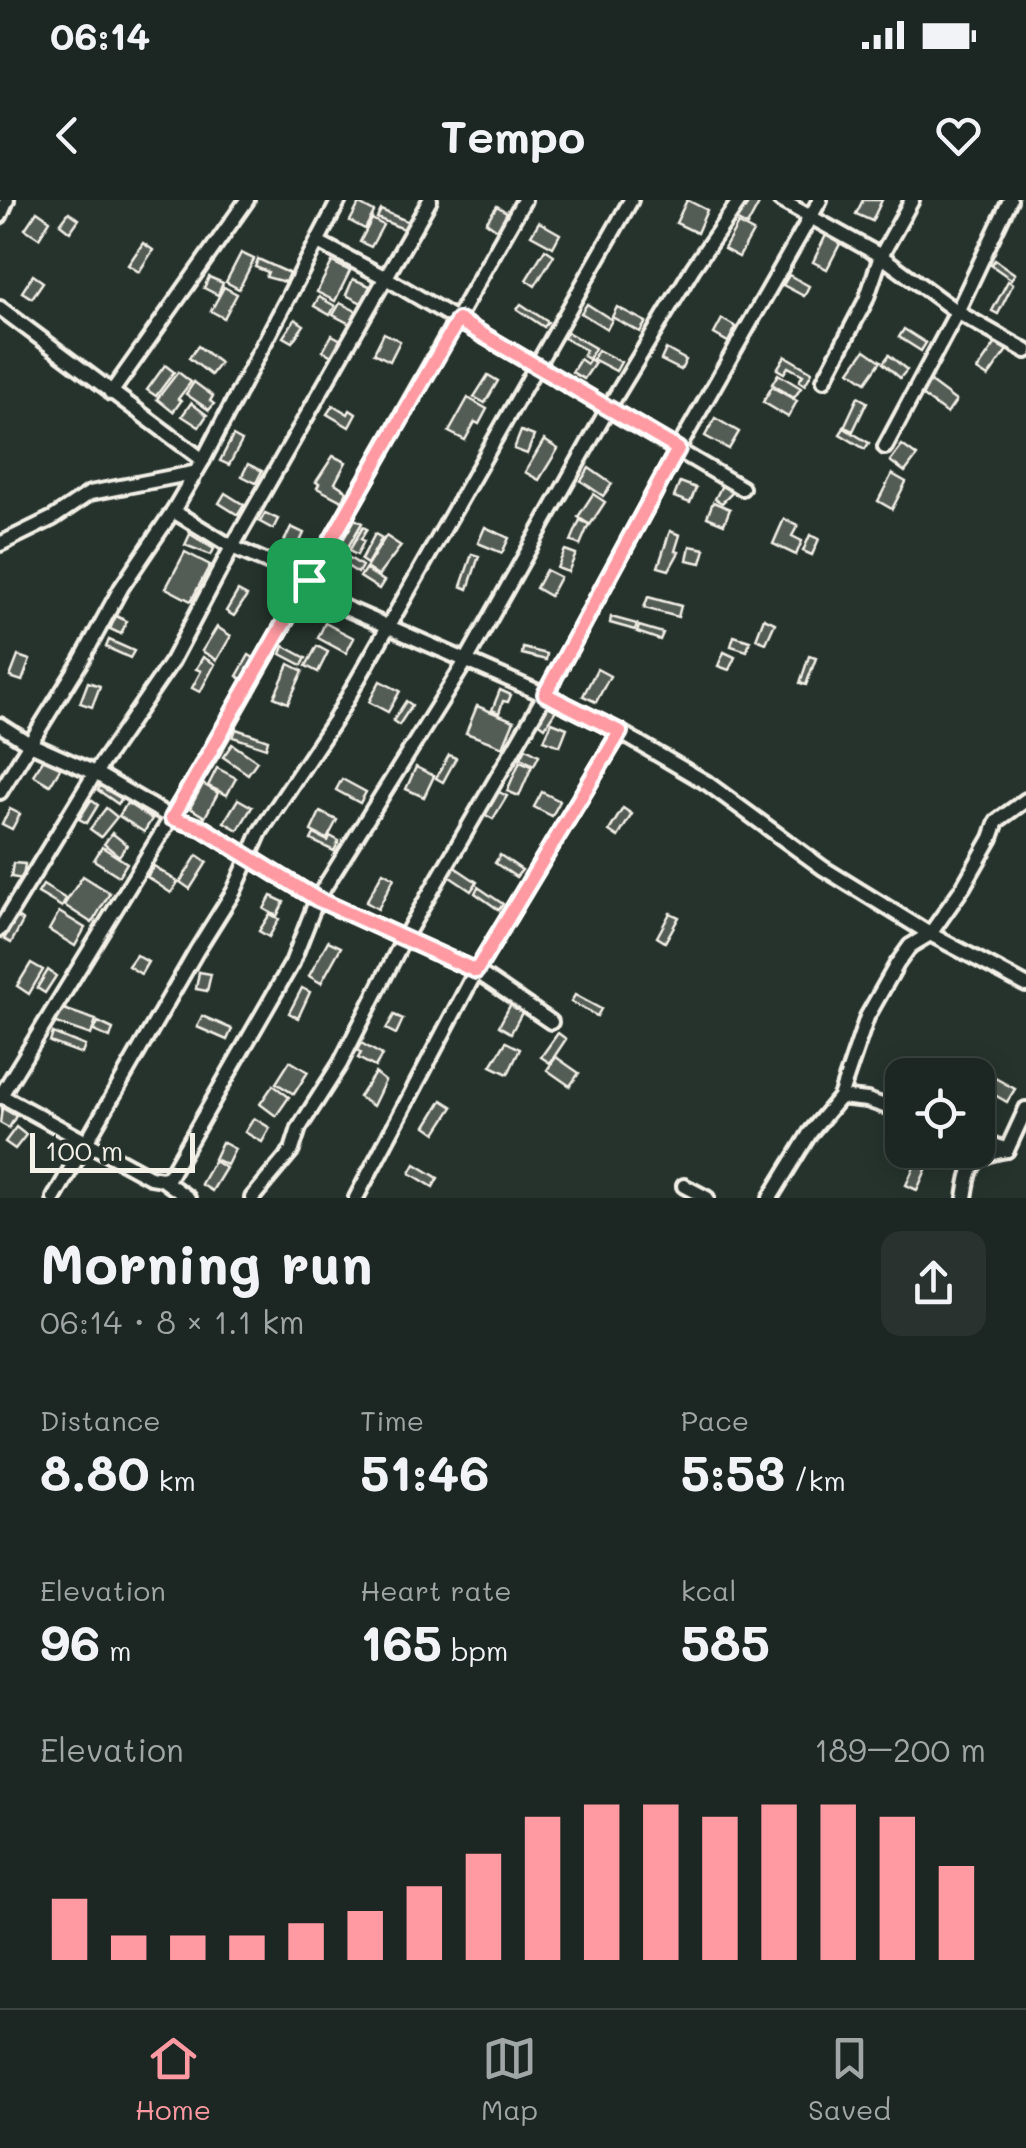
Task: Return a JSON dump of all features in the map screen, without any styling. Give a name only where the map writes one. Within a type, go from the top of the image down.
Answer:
[{"type":"street","points":[[0,216],[7,200]]},
{"type":"street","points":[[111,392],[248,200]]},
{"type":"street","points":[[0,792],[121,588],[203,460],[339,200]]},
{"type":"street","points":[[0,929],[95,773],[172,661],[232,547],[430,200]]},
{"type":"street","points":[[188,1198],[162,1180],[0,1096],[172,818],[524,200]]},
{"type":"street","points":[[54,1198],[234,891],[248,855],[336,718],[539,367],[631,200]]},
{"type":"street","points":[[162,1180],[169,1177],[292,963],[317,899],[466,661],[609,406],[692,268],[740,200]]},
{"type":"street","points":[[780,200],[881,256],[957,312],[1026,351]]},
{"type":"street","points":[[252,1198],[292,1150],[299,1128],[340,1064],[404,938],[545,694],[820,200]]},
{"type":"street","points":[[824,380],[866,300],[881,256],[912,200]]},
{"type":"street","points":[[884,447],[957,312],[1010,200]]},
{"type":"street","points":[[318,242],[609,406],[742,488]]},
{"type":"street","points":[[0,308],[203,460]]},
{"type":"street","points":[[0,544],[53,518],[90,493],[193,473]]},
{"type":"street","points":[[173,511],[232,547],[309,580],[342,606],[545,694],[620,732],[707,784],[823,868],[930,934],[1026,985]]},
{"type":"street","points":[[0,725],[172,818],[202,828],[317,899],[476,971],[552,1022]]},
{"type":"street","points":[[356,1198],[476,971],[620,732]]},
{"type":"street","points":[[770,1198],[810,1134],[840,1097],[867,1017],[886,982],[910,946],[930,934],[963,887],[992,838],[997,821],[1026,800]]},
{"type":"street","points":[[840,1097],[885,1106]]},
{"type":"street","points":[[1007,1150],[1026,1109]]},
{"type":"street","points":[[995,1145],[1007,1150]]},
{"type":"street","points":[[965,1198],[969,1172],[976,1161],[986,1153],[1007,1150]]},
{"type":"street","points":[[684,1186],[707,1198]]},
{"type":"building","points":[[687,200],[707,210],[697,233],[676,223]]},
{"type":"building","points":[[744,200],[761,200],[747,226],[734,219]]},
{"type":"building","points":[[863,200],[882,200],[872,221],[856,214]]},
{"type":"building","points":[[359,204],[374,212],[365,229],[350,221]]},
{"type":"building","points":[[497,206],[511,215],[500,232],[486,222]]},
{"type":"building","points":[[381,210],[409,222],[406,230],[377,218]]},
{"type":"building","points":[[37,211],[50,220],[39,238],[25,229]]},
{"type":"building","points":[[69,212],[79,219],[70,232],[60,224]]},
{"type":"building","points":[[372,219],[383,225],[371,247],[360,242]]},
{"type":"building","points":[[539,222],[560,234],[553,247],[531,235]]},
{"type":"building","points":[[738,224],[753,232],[739,257],[724,249]]},
{"type":"building","points":[[827,233],[842,240],[827,269],[813,262]]},
{"type":"building","points":[[143,243],[153,250],[139,272],[128,265]]},
{"type":"building","points":[[545,249],[554,255],[535,286],[526,280]]},
{"type":"building","points":[[241,253],[254,259],[239,289],[226,282]]},
{"type":"building","points":[[258,259],[289,273],[285,282],[266,277],[268,272],[255,267]]},
{"type":"building","points":[[995,260],[1015,274],[1011,279],[991,265]]},
{"type":"building","points":[[332,262],[350,271],[335,301],[317,292]]},
{"type":"building","points":[[33,275],[43,282],[32,298],[22,292]]},
{"type":"building","points":[[789,275],[809,286],[804,296],[783,285]]},
{"type":"building","points":[[209,277],[223,283],[218,295],[204,288]]},
{"type":"building","points":[[353,279],[370,286],[362,303],[346,295]]},
{"type":"building","points":[[1008,281],[1013,284],[998,314],[992,311]]},
{"type":"building","points":[[224,287],[237,294],[224,318],[211,311]]},
{"type":"building","points":[[319,297],[335,306],[330,315],[314,306]]},
{"type":"building","points":[[340,303],[358,312],[352,325],[333,315]]},
{"type":"building","points":[[521,304],[548,322],[544,327],[517,309]]},
{"type":"building","points":[[587,304],[612,320],[607,329],[581,313]]},
{"type":"building","points":[[617,307],[646,322],[640,332],[612,317]]},
{"type":"building","points":[[295,319],[304,325],[292,342],[283,337]]},
{"type":"building","points":[[722,319],[736,327],[728,342],[714,334]]},
{"type":"building","points":[[904,329],[926,343],[921,351],[899,337]]},
{"type":"building","points":[[567,332],[595,348],[589,359],[583,356],[586,350],[564,338]]},
{"type":"building","points":[[384,333],[400,341],[390,361],[374,353]]},
{"type":"building","points":[[332,335],[343,341],[334,357],[323,351]]},
{"type":"building","points":[[998,340],[1009,347],[988,377],[977,370]]},
{"type":"building","points":[[198,346],[220,363],[211,375],[189,358]]},
{"type":"building","points":[[666,349],[686,360],[681,370],[661,360]]},
{"type":"building","points":[[598,350],[621,362],[616,371],[593,359]]},
{"type":"building","points":[[865,350],[881,361],[866,382],[850,371]]},
{"type":"building","points":[[889,355],[907,370],[900,378],[883,363]]},
{"type":"building","points":[[785,356],[812,372],[805,385],[799,381],[803,375],[788,367],[784,373],[777,369]]},
{"type":"building","points":[[580,359],[587,364],[590,359],[595,363],[584,379],[572,372]]},
{"type":"building","points":[[165,365],[174,372],[156,396],[147,390]]},
{"type":"building","points":[[178,372],[191,382],[173,412],[157,399]]},
{"type":"building","points":[[778,374],[801,388],[794,398],[772,384]]},
{"type":"building","points":[[488,375],[498,381],[485,403],[474,397]]},
{"type":"building","points":[[929,381],[956,401],[947,414],[920,394]]},
{"type":"building","points":[[194,382],[213,396],[210,401],[214,404],[209,410],[186,394]]},
{"type":"building","points":[[772,387],[797,401],[788,417],[763,402]]},
{"type":"building","points":[[858,397],[867,402],[853,431],[844,427]]},
{"type":"building","points":[[468,398],[487,409],[465,440],[449,432]]},
{"type":"building","points":[[191,403],[207,415],[199,427],[182,416]]},
{"type":"building","points":[[333,405],[356,414],[349,427],[327,414]]},
{"type":"building","points":[[715,418],[739,432],[729,449],[705,436]]},
{"type":"building","points":[[844,428],[869,443],[865,449],[840,434]]},
{"type":"building","points":[[521,431],[534,436],[527,454],[514,449]]},
{"type":"building","points":[[233,436],[242,441],[229,465],[220,461]]},
{"type":"building","points":[[544,440],[558,449],[539,480],[525,472]]},
{"type":"building","points":[[902,445],[917,456],[905,472],[890,461]]},
{"type":"building","points":[[333,456],[346,462],[335,483],[347,491],[342,501],[317,488],[316,482]]},
{"type":"building","points":[[248,464],[262,471],[256,483],[242,476]]},
{"type":"building","points":[[589,468],[612,484],[603,496],[581,481]]},
{"type":"building","points":[[892,474],[906,482],[892,509],[878,501]]},
{"type":"building","points":[[680,482],[696,488],[690,503],[674,497]]},
{"type":"building","points":[[722,485],[734,491],[722,503],[715,499]]},
{"type":"building","points":[[225,493],[244,505],[238,515],[219,503]]},
{"type":"building","points":[[593,494],[605,502],[590,525],[578,517]]},
{"type":"building","points":[[713,502],[730,509],[724,524],[707,517]]},
{"type":"building","points":[[265,513],[278,519],[273,529],[260,522]]},
{"type":"building","points":[[355,519],[362,523],[348,547],[341,543]]},
{"type":"building","points":[[784,519],[798,525],[792,536],[802,541],[796,555],[773,544]]},
{"type":"building","points":[[580,520],[589,524],[580,545],[571,541]]},
{"type":"building","points":[[291,527],[304,533],[293,557],[280,550]]},
{"type":"building","points":[[363,527],[367,529],[357,555],[349,551]]},
{"type":"building","points":[[485,527],[509,538],[502,553],[478,543]]},
{"type":"building","points":[[670,531],[680,535],[675,551],[679,552],[669,570],[658,567]]},
{"type":"building","points":[[190,534],[214,549],[211,555],[185,545]]},
{"type":"building","points":[[375,534],[382,538],[367,564],[361,560]]},
{"type":"building","points":[[810,535],[819,539],[812,555],[803,551]]},
{"type":"building","points":[[386,536],[401,546],[378,576],[366,568]]},
{"type":"building","points":[[690,546],[705,549],[701,563],[687,560]]},
{"type":"building","points":[[565,550],[576,554],[568,572],[557,568]]},
{"type":"building","points":[[185,552],[210,565],[191,601],[166,588]]},
{"type":"building","points":[[340,552],[362,566],[358,573],[336,559]]},
{"type":"building","points":[[472,554],[479,556],[468,589],[461,586]]},
{"type":"building","points":[[365,569],[384,581],[379,589],[360,577]]},
{"type":"building","points":[[546,570],[560,577],[550,596],[536,588]]},
{"type":"building","points":[[238,591],[247,596],[234,616],[226,611]]},
{"type":"building","points":[[648,597],[681,606],[678,617],[644,608]]},
{"type":"building","points":[[116,616],[127,621],[121,634],[110,629]]},
{"type":"building","points":[[611,617],[637,624],[635,630],[610,623]]},
{"type":"building","points":[[764,618],[775,623],[766,643],[756,639]]},
{"type":"building","points":[[325,623],[354,638],[346,653],[318,638]]},
{"type":"building","points":[[639,626],[663,633],[660,640],[637,632]]},
{"type":"building","points":[[217,627],[231,636],[217,660],[202,651]]},
{"type":"building","points":[[734,636],[750,641],[747,651],[731,646]]},
{"type":"building","points":[[109,640],[134,651],[130,658],[106,647]]},
{"type":"building","points":[[284,646],[306,658],[302,665],[281,654]]},
{"type":"building","points":[[317,646],[328,652],[318,672],[306,666]]},
{"type":"building","points":[[523,648],[547,654],[546,660],[522,654]]},
{"type":"building","points":[[724,652],[735,657],[729,670],[718,666]]},
{"type":"building","points":[[249,655],[257,660],[245,681],[237,676]]},
{"type":"building","points":[[18,656],[30,660],[22,681],[10,677]]},
{"type":"building","points":[[809,656],[816,658],[806,685],[800,683]]},
{"type":"building","points":[[203,657],[215,664],[200,692],[192,688]]},
{"type":"building","points":[[289,664],[303,671],[288,703],[274,697]]},
{"type":"building","points":[[597,669],[610,676],[596,702],[583,696]]},
{"type":"building","points":[[380,681],[400,691],[388,712],[369,702]]},
{"type":"building","points":[[88,682],[100,686],[92,707],[80,703]]},
{"type":"building","points":[[500,690],[511,695],[508,702],[503,701],[499,713],[492,710]]},
{"type":"building","points":[[406,701],[412,705],[399,725],[393,721]]},
{"type":"building","points":[[550,702],[558,707],[545,727],[537,721]]},
{"type":"building","points":[[477,706],[514,721],[503,747],[466,733]]},
{"type":"building","points":[[552,722],[567,728],[560,746],[544,740]]},
{"type":"building","points":[[236,729],[268,740],[266,748],[233,737]]},
{"type":"building","points":[[232,744],[257,761],[248,774],[223,757]]},
{"type":"building","points":[[526,748],[539,755],[534,765],[521,758]]},
{"type":"building","points":[[449,755],[456,758],[443,782],[436,778]]},
{"type":"building","points":[[45,757],[61,767],[50,785],[33,775]]},
{"type":"building","points":[[520,761],[532,766],[519,796],[507,791]]},
{"type":"building","points":[[416,767],[434,776],[424,797],[406,789]]},
{"type":"building","points":[[217,768],[236,778],[227,795],[208,786]]},
{"type":"building","points":[[342,779],[366,792],[360,803],[336,790]]},
{"type":"building","points":[[103,781],[124,795],[118,804],[98,790]]},
{"type":"building","points":[[203,784],[218,793],[205,817],[190,808]]},
{"type":"building","points":[[497,791],[507,796],[493,819],[484,814]]},
{"type":"building","points":[[542,792],[560,801],[552,816],[534,807]]},
{"type":"building","points":[[238,799],[252,807],[238,830],[224,822]]},
{"type":"building","points":[[91,800],[98,805],[87,823],[79,819]]},
{"type":"building","points":[[127,803],[152,819],[144,832],[119,816]]},
{"type":"building","points":[[106,808],[117,817],[101,837],[90,829]]},
{"type":"building","points":[[623,808],[632,814],[618,837],[609,831]]},
{"type":"building","points":[[10,809],[20,814],[12,829],[2,824]]},
{"type":"building","points":[[320,812],[337,820],[327,839],[311,831]]},
{"type":"building","points":[[112,833],[127,845],[119,856],[104,844]]},
{"type":"building","points":[[314,834],[339,841],[334,851],[311,840]]},
{"type":"building","points":[[102,847],[127,863],[119,876],[94,860]]},
{"type":"building","points":[[197,855],[207,862],[190,889],[180,882]]},
{"type":"building","points":[[500,855],[522,870],[516,877],[495,863]]},
{"type":"building","points":[[13,863],[25,864],[23,879],[11,877]]},
{"type":"building","points":[[154,866],[178,882],[171,893],[147,877]]},
{"type":"building","points":[[453,866],[477,882],[471,891],[447,875]]},
{"type":"building","points":[[383,872],[394,878],[378,909],[366,902]]},
{"type":"building","points":[[83,876],[110,893],[92,923],[64,905]]},
{"type":"building","points":[[43,885],[66,899],[62,907],[38,893]]},
{"type":"building","points":[[478,887],[503,904],[499,910],[475,893]]},
{"type":"building","points":[[271,896],[284,902],[277,916],[264,909]]},
{"type":"building","points":[[59,912],[85,928],[75,946],[49,930]]},
{"type":"building","points":[[670,913],[679,917],[665,942],[657,937]]},
{"type":"building","points":[[270,914],[279,919],[269,937],[259,931]]},
{"type":"building","points":[[17,917],[23,921],[11,943],[4,939]]},
{"type":"building","points":[[328,941],[341,947],[321,983],[309,976]]},
{"type":"building","points":[[136,955],[148,962],[141,974],[128,966]]},
{"type":"building","points":[[31,963],[43,970],[29,994],[17,986]]},
{"type":"building","points":[[48,970],[56,976],[45,993],[37,988]]},
{"type":"building","points":[[199,972],[211,974],[207,991],[196,989]]},
{"type":"building","points":[[302,988],[310,992],[298,1018],[289,1013]]},
{"type":"building","points":[[575,995],[601,1009],[597,1016],[571,1002]]},
{"type":"building","points":[[514,998],[526,1005],[511,1033],[499,1026]]},
{"type":"building","points":[[61,1008],[96,1020],[91,1035],[56,1023]]},
{"type":"building","points":[[394,1015],[403,1019],[396,1034],[386,1029]]},
{"type":"building","points":[[202,1016],[232,1029],[227,1040],[197,1027]]},
{"type":"building","points":[[98,1022],[113,1029],[110,1038],[94,1031]]},
{"type":"building","points":[[53,1033],[85,1046],[82,1054],[50,1042]]},
{"type":"building","points":[[558,1033],[566,1039],[550,1063],[541,1057]]},
{"type":"building","points":[[506,1042],[520,1049],[508,1074],[491,1066]]},
{"type":"building","points":[[361,1043],[382,1055],[375,1067],[358,1058]]},
{"type":"building","points":[[556,1057],[579,1073],[570,1086],[547,1070]]},
{"type":"building","points":[[290,1061],[308,1072],[294,1094],[276,1083]]},
{"type":"building","points":[[375,1073],[385,1081],[373,1106],[359,1097]]},
{"type":"building","points":[[995,1078],[1015,1089],[1007,1102],[995,1095]]},
{"type":"building","points":[[273,1085],[289,1097],[276,1116],[260,1104]]},
{"type":"building","points":[[442,1100],[453,1107],[436,1133],[426,1126]]},
{"type":"building","points":[[2,1108],[16,1116],[9,1128],[0,1123]]},
{"type":"building","points":[[254,1118],[270,1128],[262,1142],[245,1132]]},
{"type":"building","points":[[16,1127],[26,1135],[15,1149],[5,1142]]},
{"type":"building","points":[[222,1142],[235,1149],[227,1165],[214,1159]]},
{"type":"building","points":[[214,1161],[226,1168],[212,1191],[201,1184]]},
{"type":"building","points":[[415,1164],[438,1178],[433,1187],[410,1173]]},
{"type":"building","points":[[914,1168],[927,1168],[917,1190],[906,1185]]},
{"type":"route","points":[[458,320],[678,449],[545,694],[620,732],[476,971],[317,899],[202,828],[172,818],[309,580],[458,320]]}]
